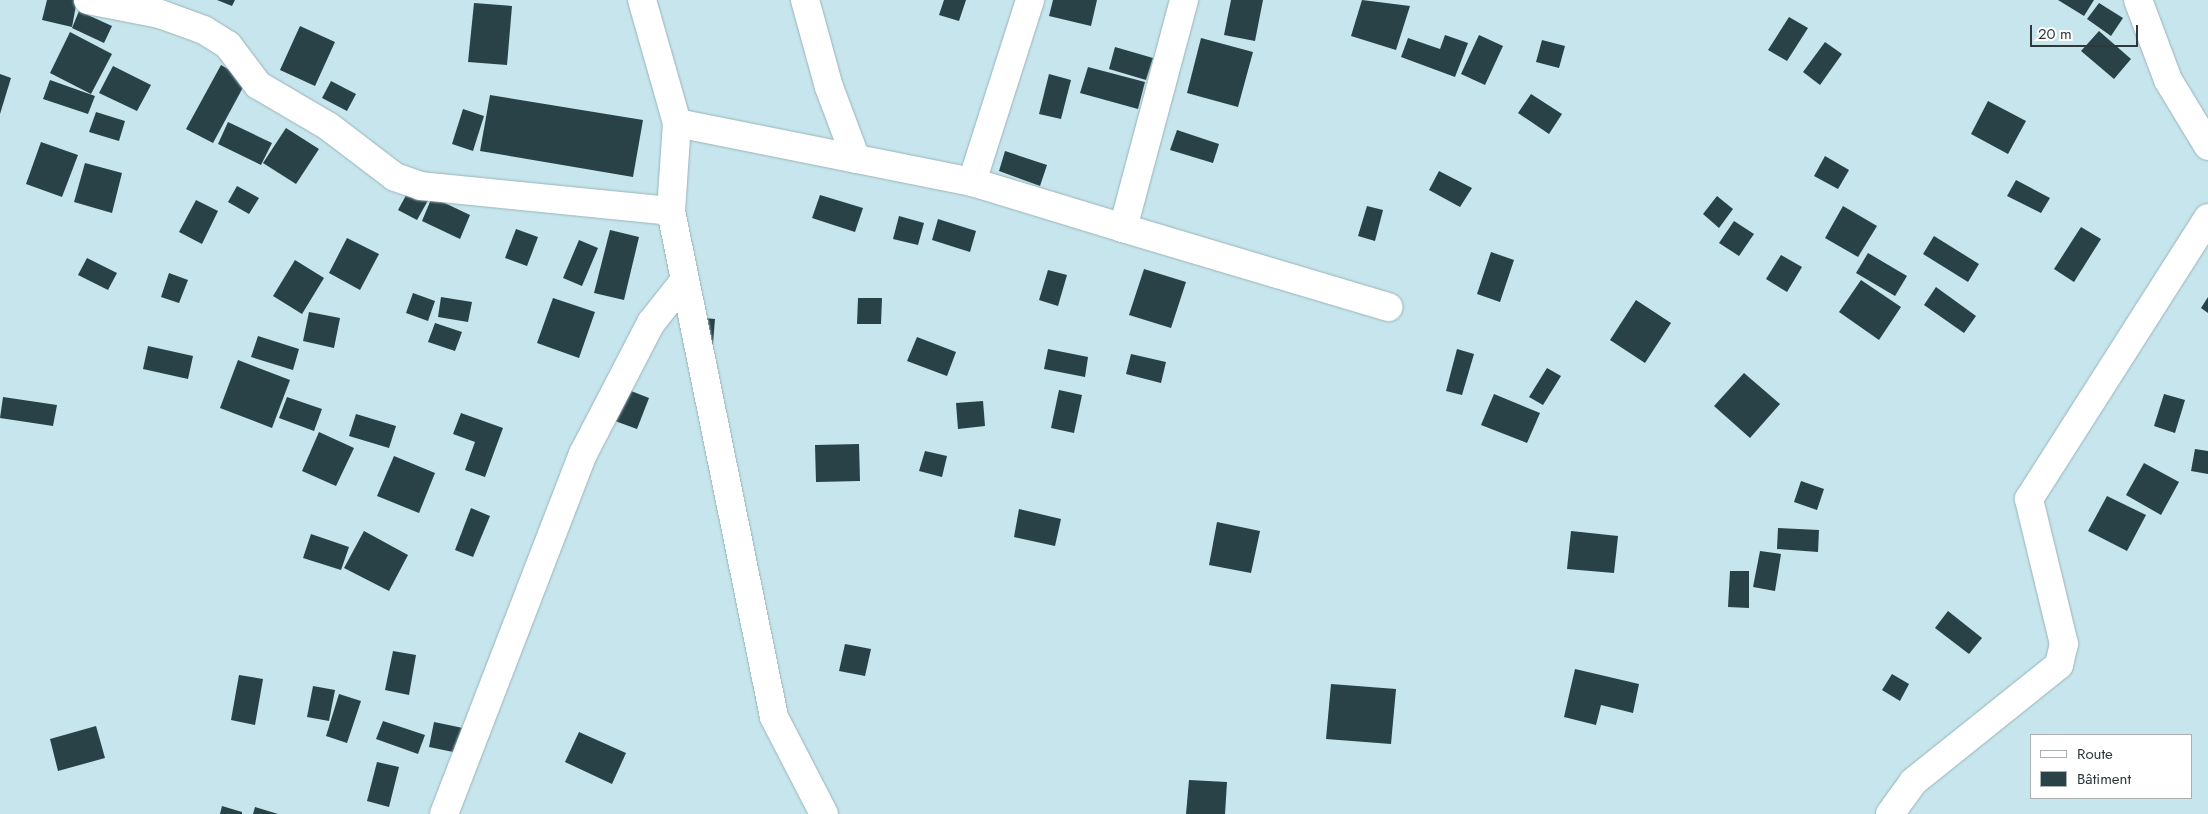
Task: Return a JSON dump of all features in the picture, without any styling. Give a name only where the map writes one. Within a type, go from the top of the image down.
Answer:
[{"type":"street","points":[[88,0],[160,14],[204,30],[228,45],[258,85],[328,126],[395,177],[421,186],[671,211]]},
{"type":"street","points":[[642,0],[677,123],[671,211],[774,717],[824,814]]},
{"type":"street","points":[[805,0],[829,87],[856,159]]},
{"type":"street","points":[[972,182],[1030,0]]},
{"type":"street","points":[[1123,228],[1184,0]]},
{"type":"street","points":[[2138,0],[2168,80],[2208,146]]},
{"type":"street","points":[[677,123],[972,182],[1388,306]]},
{"type":"street","points":[[1890,814],[1913,782],[2059,665],[2064,644],[2029,499],[2208,218]]},
{"type":"street","points":[[444,814],[583,454],[650,323],[684,281]]},
{"type":"building","points":[[47,0],[77,0],[72,27],[42,20]]},
{"type":"building","points":[[217,0],[235,0],[232,6]]},
{"type":"building","points":[[944,0],[966,0],[959,21],[939,15]]},
{"type":"building","points":[[1053,0],[1097,0],[1091,26],[1049,16]]},
{"type":"building","points":[[1231,0],[1263,0],[1255,41],[1224,35]]},
{"type":"building","points":[[1362,0],[1410,6],[1396,50],[1351,36]]},
{"type":"building","points":[[2058,0],[2094,0],[2084,16]]},
{"type":"building","points":[[474,3],[512,6],[507,65],[468,62]]},
{"type":"building","points":[[2099,3],[2123,18],[2111,36],[2087,19]]},
{"type":"building","points":[[79,11],[112,26],[104,43],[72,28]]},
{"type":"building","points":[[1789,17],[1808,28],[1787,61],[1768,50]]},
{"type":"building","points":[[300,26],[335,42],[315,86],[280,70]]},
{"type":"building","points":[[2099,31],[2131,59],[2114,79],[2081,51]]},
{"type":"building","points":[[70,32],[112,54],[91,94],[50,73]]},
{"type":"building","points":[[1445,35],[1468,43],[1455,77],[1401,57],[1408,38],[1440,49]]},
{"type":"building","points":[[1479,35],[1503,46],[1485,85],[1461,74]]},
{"type":"building","points":[[1201,38],[1253,52],[1238,107],[1187,93]]},
{"type":"building","points":[[1542,40],[1565,46],[1559,68],[1536,62]]},
{"type":"building","points":[[1825,42],[1842,54],[1820,85],[1803,72]]},
{"type":"building","points":[[1115,47],[1153,58],[1146,80],[1109,69]]},
{"type":"building","points":[[221,65],[247,80],[213,143],[186,129]]},
{"type":"building","points":[[113,66],[151,85],[137,111],[99,93]]},
{"type":"building","points":[[1088,67],[1145,82],[1138,109],[1080,93]]},
{"type":"building","points":[[0,74],[11,78],[0,114]]},
{"type":"building","points":[[1049,74],[1071,80],[1061,119],[1039,114]]},
{"type":"building","points":[[50,80],[95,96],[88,114],[43,99]]},
{"type":"building","points":[[331,81],[356,94],[347,111],[322,98]]},
{"type":"building","points":[[1531,94],[1562,114],[1549,134],[1518,113]]},
{"type":"building","points":[[490,95],[643,120],[633,177],[480,151]]},
{"type":"building","points":[[1988,101],[2026,121],[2008,154],[1971,134]]},
{"type":"building","points":[[463,109],[484,116],[473,151],[452,144]]},
{"type":"building","points":[[96,112],[125,121],[119,141],[89,132]]},
{"type":"building","points":[[228,122],[272,143],[261,165],[218,144]]},
{"type":"building","points":[[286,128],[319,149],[296,184],[263,163]]},
{"type":"building","points":[[1177,130],[1219,144],[1213,163],[1170,150]]},
{"type":"building","points":[[41,142],[78,155],[62,197],[26,184]]},
{"type":"building","points":[[1005,151],[1047,165],[1040,186],[999,171]]},
{"type":"building","points":[[1825,156],[1849,170],[1838,189],[1814,176]]},
{"type":"building","points":[[85,163],[122,173],[112,213],[74,202]]},
{"type":"building","points":[[1439,171],[1472,188],[1460,207],[1429,190]]},
{"type":"building","points":[[416,177],[435,188],[417,220],[398,210]]},
{"type":"building","points":[[2016,180],[2050,198],[2041,213],[2007,196]]},
{"type":"building","points":[[237,186],[259,198],[249,214],[228,202]]},
{"type":"building","points":[[820,195],[863,208],[855,232],[812,218]]},
{"type":"building","points":[[1717,196],[1733,209],[1719,228],[1703,214]]},
{"type":"building","points":[[432,197],[470,215],[460,239],[422,221]]},
{"type":"building","points":[[196,200],[218,211],[202,244],[179,232]]},
{"type":"building","points":[[1367,206],[1383,210],[1375,241],[1358,236]]},
{"type":"building","points":[[1843,206],[1877,226],[1858,257],[1825,238]]},
{"type":"building","points":[[899,216],[924,223],[918,245],[893,239]]},
{"type":"building","points":[[938,219],[976,231],[970,252],[932,240]]},
{"type":"building","points":[[1734,221],[1754,234],[1739,256],[1719,243]]},
{"type":"building","points":[[2081,227],[2101,239],[2074,282],[2054,269]]},
{"type":"building","points":[[516,229],[538,237],[527,266],[505,258]]},
{"type":"building","points":[[610,230],[639,237],[624,300],[594,293]]},
{"type":"building","points":[[1934,236],[1979,264],[1968,282],[1923,254]]},
{"type":"building","points":[[347,238],[379,254],[360,290],[329,273]]},
{"type":"building","points":[[579,240],[598,248],[582,286],[563,278]]},
{"type":"building","points":[[1491,252],[1514,260],[1500,302],[1477,294]]},
{"type":"building","points":[[1868,253],[1907,276],[1895,296],[1856,273]]},
{"type":"building","points":[[1781,255],[1802,267],[1787,292],[1766,279]]},
{"type":"building","points":[[87,258],[117,273],[108,290],[78,275]]},
{"type":"building","points":[[295,260],[324,278],[302,314],[273,296]]},
{"type":"building","points":[[1144,269],[1186,282],[1171,328],[1129,315]]},
{"type":"building","points":[[1048,270],[1067,275],[1058,306],[1039,300]]},
{"type":"building","points":[[169,273],[188,280],[179,303],[161,297]]},
{"type":"building","points":[[1861,280],[1901,307],[1879,340],[1839,312]]},
{"type":"building","points":[[1936,287],[1976,316],[1964,333],[1924,305]]},
{"type":"building","points":[[413,293],[435,301],[428,321],[406,313]]},
{"type":"building","points":[[441,297],[472,302],[468,322],[438,317]]},
{"type":"building","points":[[2208,297],[2208,313],[2201,308]]},
{"type":"building","points":[[553,298],[595,312],[579,358],[537,343]]},
{"type":"building","points":[[858,298],[882,298],[881,324],[857,324]]},
{"type":"building","points":[[1636,300],[1671,323],[1645,363],[1610,340]]},
{"type":"building","points":[[309,312],[340,318],[334,348],[303,341]]},
{"type":"building","points":[[693,317],[715,319],[713,344],[690,342]]},
{"type":"building","points":[[435,323],[462,332],[455,351],[428,342]]},
{"type":"building","points":[[258,336],[299,349],[293,370],[251,357]]},
{"type":"building","points":[[917,337],[956,352],[947,376],[907,361]]},
{"type":"building","points":[[148,346],[193,356],[188,379],[143,369]]},
{"type":"building","points":[[1048,349],[1088,357],[1085,377],[1044,369]]},
{"type":"building","points":[[1457,349],[1474,354],[1462,395],[1446,391]]},
{"type":"building","points":[[1131,354],[1166,362],[1161,383],[1126,374]]},
{"type":"building","points":[[238,360],[290,380],[272,428],[220,408]]},
{"type":"building","points":[[1547,368],[1561,376],[1543,405],[1529,397]]},
{"type":"building","points":[[1744,373],[1780,404],[1750,438],[1714,406]]},
{"type":"building","points":[[626,389],[649,398],[637,429],[615,421]]},
{"type":"building","points":[[1059,390],[1082,395],[1074,433],[1051,428]]},
{"type":"building","points":[[1494,394],[1540,413],[1527,443],[1481,425]]},
{"type":"building","points":[[2164,394],[2185,400],[2175,433],[2154,426]]},
{"type":"building","points":[[3,397],[57,405],[53,426],[0,418]]},
{"type":"building","points":[[287,397],[322,409],[314,431],[279,418]]},
{"type":"building","points":[[983,401],[985,426],[958,429],[956,403]]},
{"type":"building","points":[[461,413],[503,428],[485,477],[465,470],[475,442],[453,434]]},
{"type":"building","points":[[356,414],[396,426],[389,448],[349,436]]},
{"type":"building","points":[[319,432],[354,448],[336,486],[302,471]]},
{"type":"building","points":[[859,444],[860,481],[816,482],[815,445]]},
{"type":"building","points":[[2195,449],[2208,451],[2208,474],[2191,471]]},
{"type":"building","points":[[925,451],[947,456],[942,477],[919,471]]},
{"type":"building","points":[[394,456],[435,473],[419,513],[377,496]]},
{"type":"building","points":[[2144,463],[2179,482],[2161,515],[2126,495]]},
{"type":"building","points":[[1801,481],[1824,489],[1817,510],[1794,502]]},
{"type":"building","points":[[2107,496],[2146,515],[2127,551],[2088,531]]},
{"type":"building","points":[[471,508],[490,516],[473,557],[455,550]]},
{"type":"building","points":[[1019,509],[1061,519],[1055,546],[1014,537]]},
{"type":"building","points":[[1217,522],[1260,531],[1251,573],[1209,565]]},
{"type":"building","points":[[1778,528],[1819,530],[1818,552],[1777,549]]},
{"type":"building","points":[[364,531],[408,555],[389,591],[344,568]]},
{"type":"building","points":[[1571,531],[1618,536],[1614,573],[1567,569]]},
{"type":"building","points":[[311,534],[349,547],[341,570],[303,558]]},
{"type":"building","points":[[1760,551],[1781,554],[1775,591],[1753,587]]},
{"type":"building","points":[[1730,571],[1749,571],[1749,608],[1728,607]]},
{"type":"building","points":[[1948,611],[1982,638],[1969,654],[1935,628]]},
{"type":"building","points":[[845,644],[871,649],[865,676],[839,671]]},
{"type":"building","points":[[393,651],[416,655],[409,695],[385,690]]},
{"type":"building","points":[[1575,669],[1639,684],[1633,713],[1601,705],[1596,725],[1564,717]]},
{"type":"building","points":[[1892,674],[1909,684],[1900,701],[1882,690]]},
{"type":"building","points":[[239,675],[263,679],[255,725],[231,720]]},
{"type":"building","points":[[1331,684],[1396,689],[1391,744],[1326,739]]},
{"type":"building","points":[[313,686],[335,690],[329,721],[307,717]]},
{"type":"building","points":[[339,694],[361,701],[347,743],[326,736]]},
{"type":"building","points":[[383,721],[425,735],[418,754],[376,739]]},
{"type":"building","points":[[434,722],[463,728],[458,753],[429,747]]},
{"type":"building","points":[[96,726],[105,758],[58,771],[50,739]]},
{"type":"building","points":[[579,732],[626,753],[612,784],[565,762]]},
{"type":"building","points":[[377,762],[399,767],[389,807],[367,801]]},
{"type":"building","points":[[1189,780],[1227,782],[1225,814],[1186,814]]},
{"type":"building","points":[[222,806],[242,812],[242,814],[220,814]]},
{"type":"building","points":[[255,807],[278,814],[253,814]]}]
